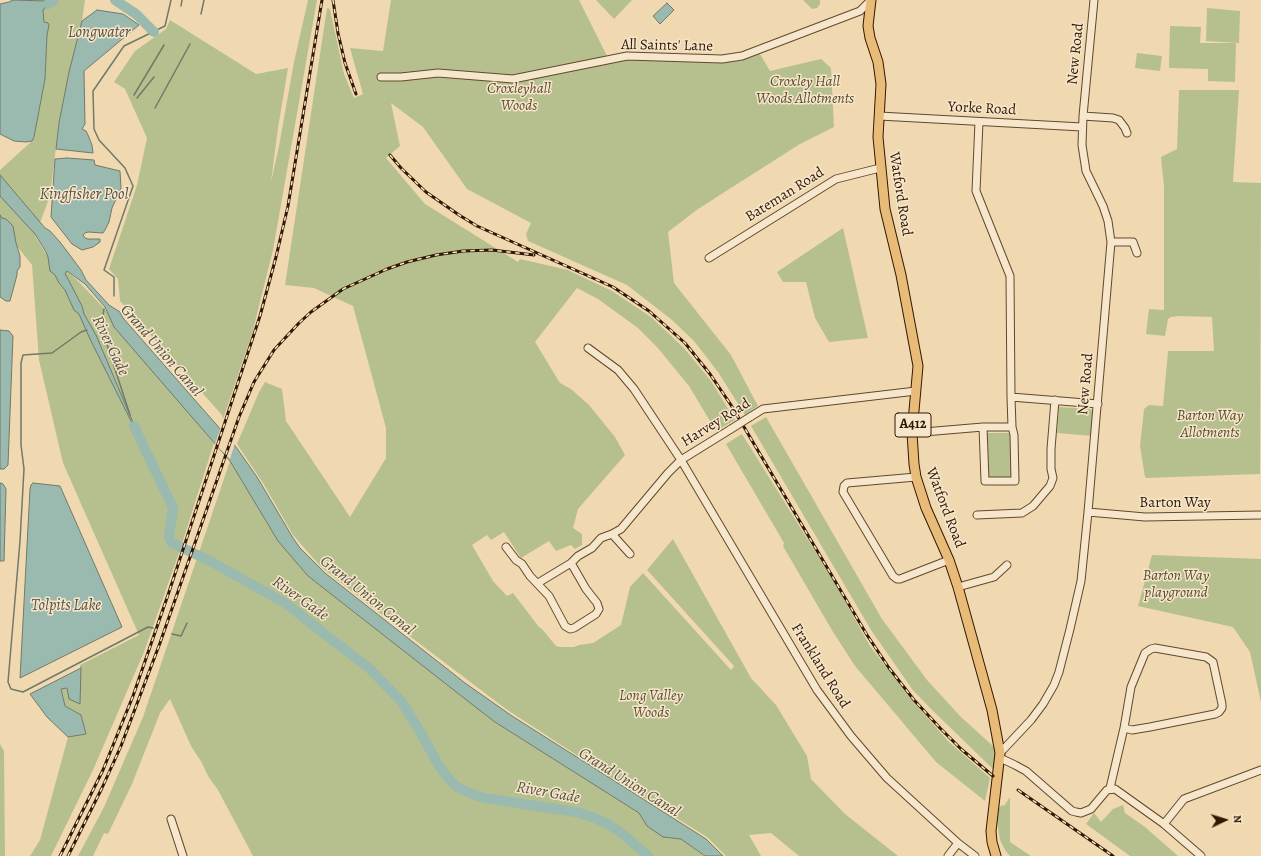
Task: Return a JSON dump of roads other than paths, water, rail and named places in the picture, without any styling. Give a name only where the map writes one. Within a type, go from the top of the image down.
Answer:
[{"type":"main road","name":"Watford Road","points":[[871,0],[868,26],[870,38],[878,62],[881,84],[878,137],[885,209],[901,275],[917,357],[918,372],[912,433],[916,477],[926,508],[949,560],[958,587],[992,710],[1000,756],[991,831],[996,856]]},
{"type":"street","name":"All Saints' Lane","points":[[381,77],[401,77],[438,73],[513,79],[628,56],[722,59],[742,56],[860,11],[871,0]]},
{"type":"street","name":"New Road","points":[[1000,756],[1043,704],[1054,685],[1059,672],[1076,607],[1081,581],[1098,404],[1111,242],[1105,214],[1084,163],[1082,145],[1082,127],[1094,0]]},
{"type":"street","name":"Yorke Road","points":[[879,116],[1082,127]]},
{"type":"street","points":[[1083,116],[1113,118],[1119,120],[1125,128],[1126,133]]},
{"type":"street","points":[[979,122],[976,191],[1010,276],[1011,398],[1012,427],[1014,435],[1015,481],[985,481],[983,427]]},
{"type":"street","name":"Bateman Road","points":[[709,258],[836,179],[880,168]]},
{"type":"street","points":[[1111,242],[1133,242],[1137,253]]},
{"type":"street","name":"Frankland Road","points":[[588,348],[618,370],[634,389],[681,460],[821,696],[851,736],[887,778],[958,843],[975,856]]},
{"type":"street","name":"Harvey Road","points":[[538,583],[592,548],[600,538],[621,529],[668,473],[681,460],[763,409],[916,391]]},
{"type":"street","points":[[1011,398],[1098,404]]},
{"type":"street","points":[[977,515],[1022,513],[1033,506],[1050,486],[1053,478],[1051,469],[1051,449],[1055,400]]},
{"type":"street","points":[[912,433],[983,427],[1012,427]]},
{"type":"street","points":[[916,477],[848,484],[844,486],[843,492],[893,576],[897,579],[949,560]]},
{"type":"street","name":"Barton Way","points":[[1088,512],[1145,517],[1261,515]]},
{"type":"street","points":[[612,534],[630,554]]},
{"type":"street","points":[[506,547],[513,557],[522,564],[530,576],[549,596],[568,628],[574,628],[598,613],[599,609],[571,563]]},
{"type":"street","points":[[958,587],[994,577],[1007,565]]},
{"type":"street","points":[[1000,756],[1027,772],[1072,811],[1081,813],[1091,809],[1110,788],[1124,728],[1131,687],[1143,657],[1147,651],[1155,648],[1206,657],[1212,662],[1222,704],[1222,708],[1219,712],[1150,727],[1132,730],[1124,728]]},
{"type":"street","points":[[1164,824],[1184,799],[1261,770]]},
{"type":"street","points":[[1110,788],[1118,790],[1164,824],[1201,856]]},
{"type":"street","points":[[171,819],[183,856]]},
{"type":"street","points":[[948,856],[958,843]]},
{"type":"water","points":[[13,0],[47,1],[48,4],[43,11],[44,22],[48,23],[49,25],[47,35],[45,79],[34,137],[32,141],[26,142],[14,141],[0,134],[0,4]]},
{"type":"water","points":[[667,3],[674,10],[660,24],[653,16]]},
{"type":"water","name":"Longwater","points":[[97,10],[123,14],[139,25],[84,71],[85,124],[82,129],[86,131],[88,135],[93,153],[56,149],[59,123],[69,72],[82,21]]},
{"type":"water","name":"Kingfisher Pool","points":[[67,158],[94,160],[95,165],[120,171],[121,188],[112,208],[109,222],[105,230],[103,233],[88,232],[83,235],[88,239],[100,239],[100,242],[93,247],[82,250],[72,244],[51,217],[55,159]]},
{"type":"water","points":[[0,175],[45,228],[50,231],[60,242],[81,270],[86,280],[109,305],[120,312],[123,318],[236,447],[257,477],[300,548],[325,573],[465,683],[512,716],[706,839],[723,856],[705,856],[681,839],[663,837],[647,826],[639,813],[495,722],[308,576],[278,541],[230,461],[114,327],[105,307],[85,284],[67,271],[65,274],[96,335],[140,439],[79,314],[74,310],[65,290],[55,275],[50,271],[46,252],[35,234],[0,196]]},
{"type":"water","points":[[0,215],[13,226],[20,256],[20,267],[17,271],[10,301],[6,301],[0,297]]},
{"type":"water","points":[[0,330],[9,331],[13,336],[8,465],[4,469],[0,469]]},
{"type":"water","points":[[0,483],[3,484],[6,489],[4,561],[0,561]]},
{"type":"water","name":"Tolpits Lake","points":[[33,483],[60,486],[122,627],[20,678],[30,489]]},
{"type":"water","points":[[81,668],[80,704],[69,699],[67,688],[61,689],[65,706],[81,715],[86,734],[68,737],[47,717],[30,694]]},
{"type":"waterway","points":[[48,4],[54,0]]},
{"type":"waterway","points":[[115,0],[136,14],[154,32]]},
{"type":"waterway","points":[[114,296],[114,277],[104,270],[133,186],[125,168],[99,140],[94,129],[93,91],[124,46],[165,26],[171,0]]},
{"type":"waterway","points":[[181,6],[182,0]]},
{"type":"waterway","points":[[201,14],[204,0]]},
{"type":"waterway","points":[[155,108],[190,44]]},
{"type":"waterway","points":[[134,95],[164,45]]},
{"type":"waterway","points":[[137,98],[154,77]]},
{"type":"waterway","points":[[104,309],[101,326],[130,415]]},
{"type":"waterway","points":[[87,330],[81,332],[52,353],[23,355],[21,363],[21,445],[24,469],[20,541],[8,682],[11,689],[23,692],[148,627],[153,628]]},
{"type":"waterway","name":"River Gade","points":[[134,426],[173,508],[169,538],[172,543],[208,560],[285,603],[370,669],[401,701],[438,764],[448,778],[457,787],[484,798],[576,812],[592,817],[608,824],[624,835],[648,856]]},
{"type":"waterway","points":[[172,634],[181,636],[187,623]]},
{"type":"railway","points":[[60,856],[103,770],[133,696],[260,316],[288,206],[322,0]]},
{"type":"railway","points":[[333,0],[338,33],[345,63],[356,94]]},
{"type":"railway","points":[[390,155],[426,192],[459,215],[477,226],[613,287],[649,311],[685,343],[710,374],[731,405],[867,635],[889,668],[914,700],[940,728],[961,749],[993,776]]},
{"type":"railway","points":[[68,856],[121,746],[160,643],[239,417],[254,382],[274,350],[311,312],[343,289],[387,269],[407,262],[436,255],[463,251],[492,250],[534,255]]},
{"type":"railway","points":[[1018,790],[1113,856]]},
{"type":"park label","name":"Croxley Hall Woods Allotments","points":[[805,90]]},
{"type":"park label","name":"Croxleyhall Woods","points":[[519,98]]},
{"type":"park label","name":"Barton Way Allotments","points":[[1210,424]]},
{"type":"park label","name":"Barton Way playground","points":[[1176,584]]},
{"type":"park label","name":"Long Valley Woods","points":[[651,704]]},
{"type":"water label","name":"Grand Union Canal","points":[[161,351]]},
{"type":"water label","name":"Grand Union Canal","points":[[367,596]]},
{"type":"water label","name":"Grand Union Canal","points":[[629,783]]}]
